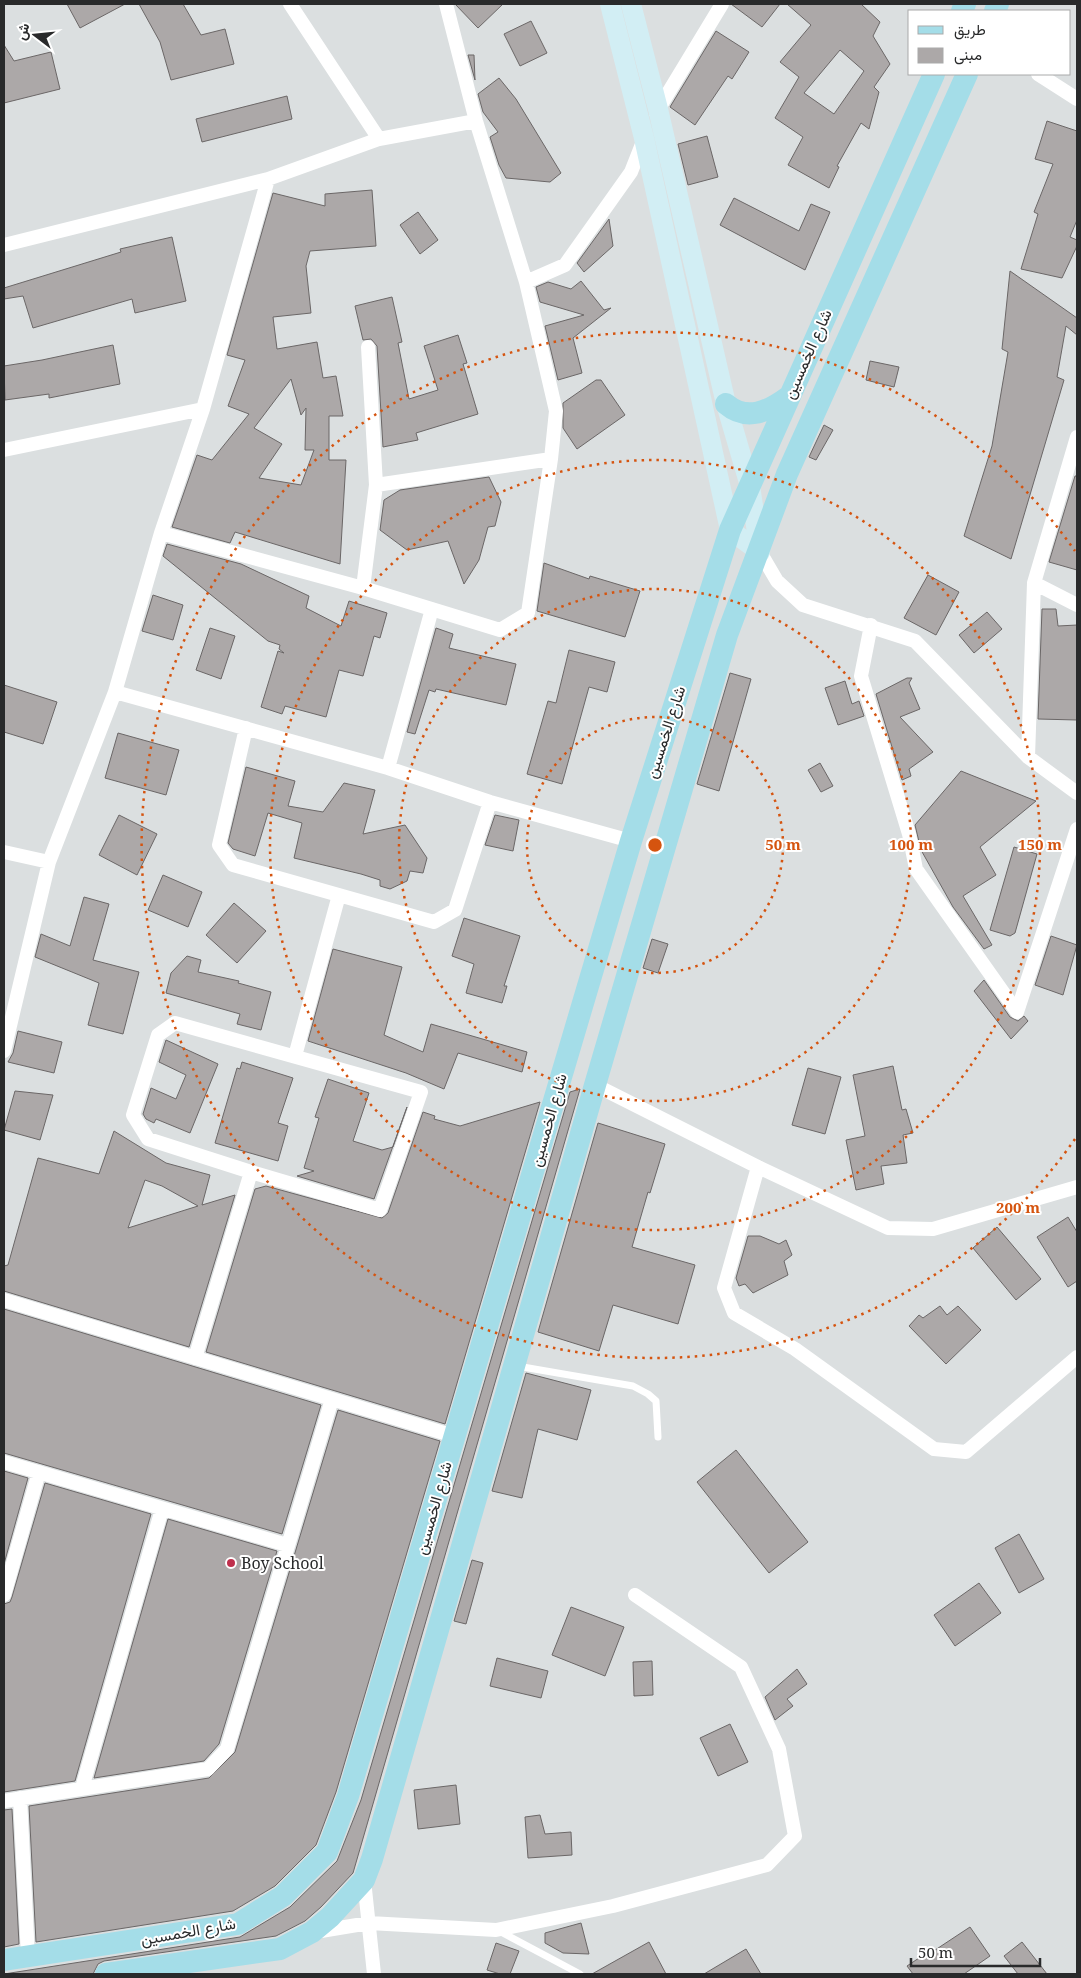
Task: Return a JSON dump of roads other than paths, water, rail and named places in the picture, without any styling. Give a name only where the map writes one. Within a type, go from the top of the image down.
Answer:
[{"type":"main road","name":"شارع الخمسين","points":[[4,1960],[238,1924],[283,1896],[327,1852],[348,1796],[631,841],[730,530],[934,75]]},
{"type":"main road","name":"شارع الخمسين","points":[[106,1974],[280,1949],[312,1932],[330,1917],[364,1880],[372,1859],[727,635],[760,552],[787,474],[967,75]]},
{"type":"main road","points":[[726,404],[732,410],[751,414],[770,410],[788,397]]},
{"type":"street","points":[[290,4],[379,140]]},
{"type":"street","points":[[161,533],[363,588],[500,630],[528,613],[551,460],[556,411],[526,282],[476,121],[446,4]]},
{"type":"street","points":[[610,4],[644,138],[730,530],[760,552],[778,581],[804,605],[915,641],[1028,757],[1077,793]]},
{"type":"street","points":[[631,4],[658,109],[726,404],[750,486],[760,552]]},
{"type":"street","points":[[526,282],[565,265],[631,172],[658,109],[722,4]]},
{"type":"street","points":[[1040,75],[1077,99]]},
{"type":"street","points":[[4,245],[268,178],[379,140],[476,121]]},
{"type":"street","points":[[4,1051],[49,862],[115,692],[161,533],[203,409],[268,178]]},
{"type":"street","points":[[363,588],[376,485],[368,348]]},
{"type":"street","points":[[4,450],[203,409]]},
{"type":"street","points":[[1028,757],[1034,582],[1077,437]]},
{"type":"street","points":[[376,485],[551,460]]},
{"type":"street","points":[[1034,582],[1077,605]]},
{"type":"street","points":[[388,768],[432,609]]},
{"type":"street","points":[[870,625],[861,676],[909,834],[916,869],[1017,1012],[1077,829]]},
{"type":"street","points":[[115,692],[388,768],[490,802],[631,841]]},
{"type":"street","points":[[246,728],[218,845],[233,866],[434,922],[455,910],[490,802]]},
{"type":"street","points":[[4,852],[49,862]]},
{"type":"street","points":[[295,1056],[339,895]]},
{"type":"street","points":[[175,1023],[295,1056],[421,1092],[380,1210],[148,1139],[133,1115],[158,1035],[175,1023]]},
{"type":"street","points":[[595,1085],[758,1167],[888,1228],[933,1230],[1077,1187]]},
{"type":"street","points":[[758,1167],[724,1288],[734,1313],[795,1349],[934,1449],[966,1452],[1077,1357]]},
{"type":"street","points":[[195,1358],[251,1172]]},
{"type":"street","points":[[4,1300],[454,1436]]},
{"type":"street","points":[[4,1801],[208,1769],[227,1750],[286,1545],[332,1399]]},
{"type":"street","points":[[4,1462],[286,1545]]},
{"type":"street","points":[[4,1595],[39,1472]]},
{"type":"street","points":[[82,1788],[162,1509]]},
{"type":"street","points":[[312,1932],[369,1923],[496,1930],[614,1906],[767,1865],[795,1836],[779,1749],[741,1667],[634,1595]]},
{"type":"street","points":[[20,1798],[28,1956]]},
{"type":"street","points":[[364,1880],[374,1974]]},
{"type":"lane","points":[[514,1366],[633,1386],[648,1394],[656,1402],[658,1437]]},
{"type":"lane","points":[[496,1930],[580,1974]]},
{"type":"place","name":"Boy School","points":[[231,1563]]}]
